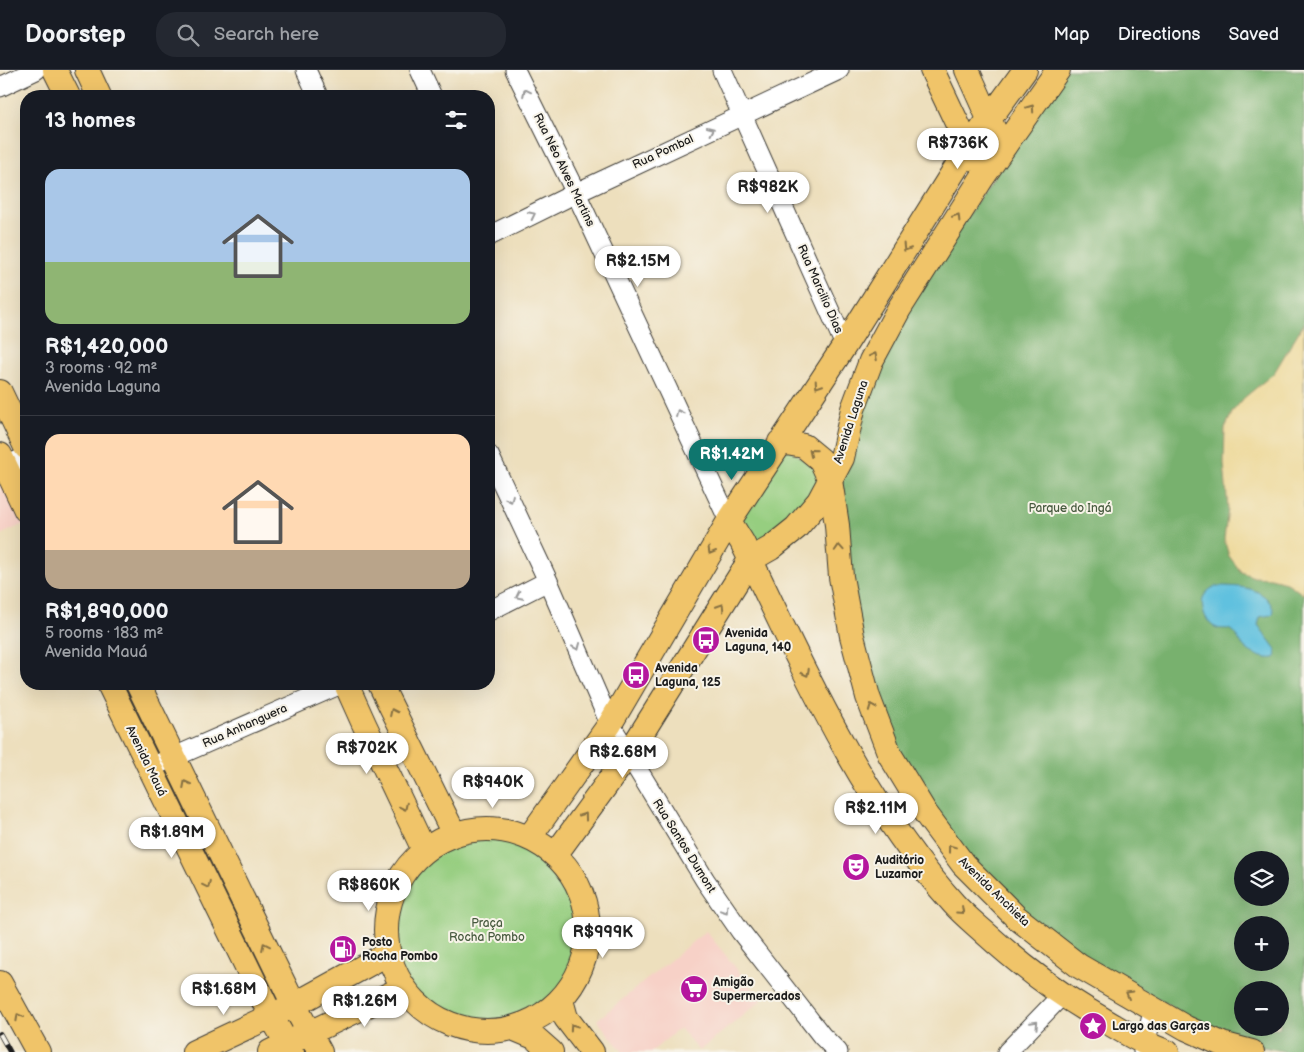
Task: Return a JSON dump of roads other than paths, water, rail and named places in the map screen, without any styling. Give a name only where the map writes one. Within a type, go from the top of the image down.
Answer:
[{"type":"main road","points":[[55,70],[65,90]]},
{"type":"main road","points":[[87,70],[96,90]]},
{"type":"main road","points":[[932,70],[982,178]]},
{"type":"main road","points":[[967,70],[989,120],[1004,147]]},
{"type":"main road","points":[[530,838],[610,724],[729,520],[845,345],[969,147],[1025,70]]},
{"type":"main road","name":"Avenida Laguna","points":[[556,856],[628,755],[750,560],[771,548],[796,528],[819,501],[842,458],[854,409],[871,361],[899,309],[982,178],[1058,70]]},
{"type":"main road","points":[[0,392],[20,434]]},
{"type":"main road","name":"Avenida Anchieta","points":[[780,442],[804,446],[821,460],[830,480],[837,525],[841,577],[852,636],[868,697],[890,755],[926,814],[963,864],[1016,917],[1079,966],[1186,1028],[1222,1044],[1252,1052]]},
{"type":"main road","points":[[10,459],[20,491]]},
{"type":"main road","name":"Rua Néo Alves Martins","points":[[729,520],[821,702],[860,772],[904,842],[954,905],[1009,954],[1062,995],[1144,1048]]},
{"type":"main road","name":"Avenida Mauá","points":[[112,690],[271,1016],[283,1049]]},
{"type":"main road","name":"Avenida Mauá","points":[[141,690],[294,1006],[315,1043]]},
{"type":"main road","points":[[349,690],[424,850]]},
{"type":"main road","points":[[383,690],[454,834]]},
{"type":"main road","points":[[492,828],[511,831],[538,842],[556,856],[574,877],[586,908],[588,940],[579,972],[561,1000],[540,1018],[515,1029],[494,1031],[469,1029],[444,1021],[422,1007],[403,988],[387,954],[386,929],[391,898],[405,870],[424,850],[454,834],[473,829],[492,828]]},
{"type":"main road","points":[[194,1052],[294,1006],[387,954]]},
{"type":"main road","points":[[0,983],[38,1052]]},
{"type":"main road","points":[[283,1049],[315,1043],[403,988]]},
{"type":"main road","points":[[561,1000],[566,1018],[592,1052]]},
{"type":"main road","points":[[515,1029],[534,1038],[551,1052]]},
{"type":"main road","points":[[1144,1048],[1167,1052]]},
{"type":"street","points":[[0,87],[36,70]]},
{"type":"street","points":[[306,70],[315,90]]},
{"type":"street","points":[[420,70],[429,90]]},
{"type":"street","name":"Rua Néo Alves Martins","points":[[516,70],[576,193],[729,520]]},
{"type":"street","name":"Rua Marcilio Dias","points":[[722,70],[845,345]]},
{"type":"street","name":"Rua Pombal","points":[[495,233],[839,70]]},
{"type":"street","name":"Rua Santos Dumont","points":[[495,468],[548,582],[610,724],[628,755],[705,880],[741,932],[822,1036],[838,1052]]},
{"type":"street","points":[[495,608],[548,582]]},
{"type":"street","name":"Rua Anhanguera","points":[[149,768],[327,690]]},
{"type":"street","points":[[1008,1052],[1062,995]]},
{"type":"street","points":[[1144,1048],[1154,1008]]},
{"type":"water","points":[[1216,586],[1251,589],[1265,597],[1270,603],[1274,612],[1271,615],[1260,617],[1258,625],[1275,648],[1277,655],[1275,658],[1261,657],[1252,653],[1244,647],[1232,631],[1217,628],[1210,623],[1205,616],[1202,603],[1206,593]]},
{"type":"railway","points":[[0,1034],[10,1052]]},
{"type":"place","name":"Avenida Laguna, 140","points":[[706,640]]},
{"type":"place","name":"Avenida Laguna, 125","points":[[636,675]]},
{"type":"place","name":"Auditório Luzamor","points":[[856,867]]},
{"type":"place","name":"Posto Rocha Pombo","points":[[343,949]]},
{"type":"place","name":"Amigão Supermercados","points":[[694,989]]},
{"type":"place","name":"Largo das Garças","points":[[1093,1026]]},
{"type":"park label","name":"Parque do Ingá","points":[[1070,508]]},
{"type":"park label","name":"Praça Rocha Pombo","points":[[487,930]]}]
